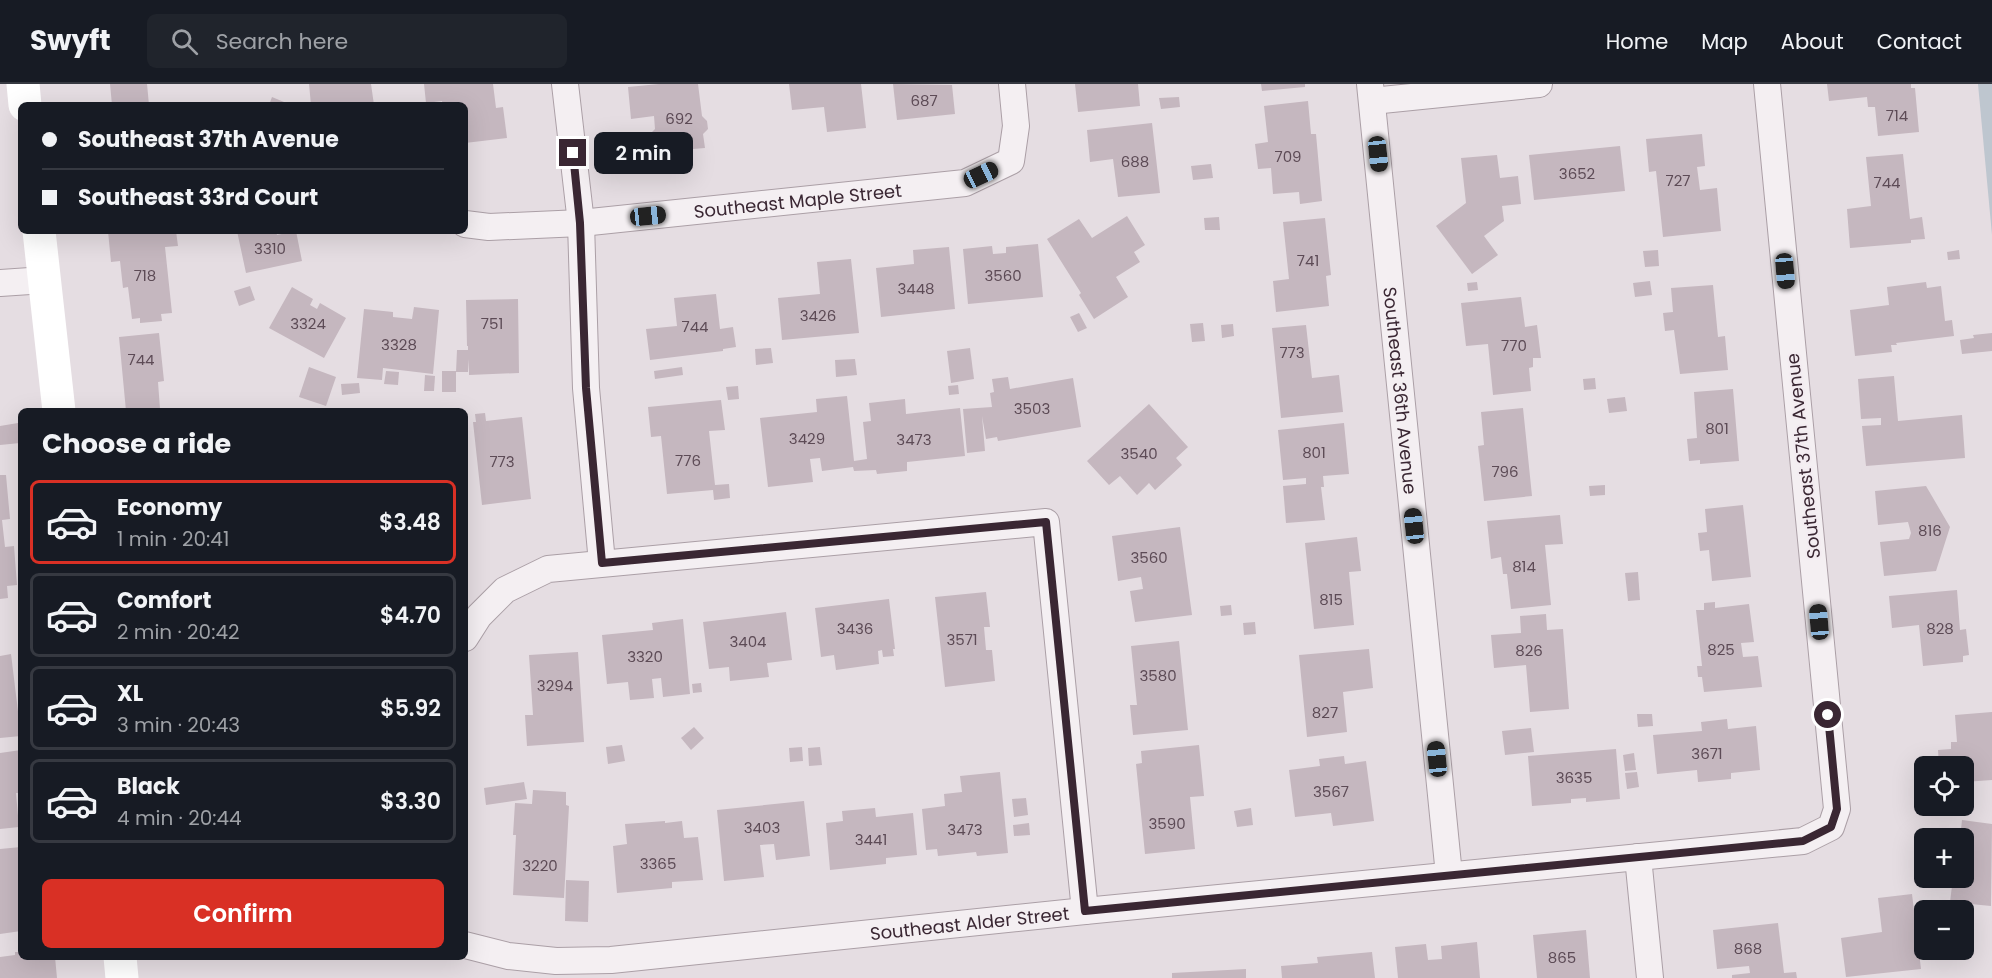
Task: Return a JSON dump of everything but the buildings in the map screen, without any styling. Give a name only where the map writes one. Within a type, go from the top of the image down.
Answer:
[{"type":"main road","points":[[23,84],[25,102]]},
{"type":"main road","points":[[39,234],[59,408]]},
{"type":"main road","points":[[120,960],[122,978]]},
{"type":"street","points":[[565,84],[580,223],[586,388],[602,563]]},
{"type":"street","name":"Southeast Maple Street","points":[[468,224],[489,227],[580,223],[965,183],[1011,161],[1016,126],[1012,84]]},
{"type":"street","points":[[1371,92],[1539,84]]},
{"type":"street","name":"Southeast 37th Avenue","points":[[1767,84],[1837,809],[1831,827]]},
{"type":"street","name":"Southeast 36th Avenue","points":[[1371,92],[1449,875]]},
{"type":"street","points":[[0,283],[45,280]]},
{"type":"street","points":[[468,633],[479,616],[505,590],[548,568],[1046,522],[1085,911]]},
{"type":"street","name":"Southeast Alder Street","points":[[468,946],[508,956],[556,962],[611,960],[1803,841],[1831,827]]},
{"type":"street","points":[[1638,857],[1650,978]]},
{"type":"shaded area","points":[[1978,84],[1992,84],[1992,235]]},
{"type":"route","points":[[573,153],[583,277],[586,388],[602,563],[1046,522],[1085,911],[1803,841],[1831,827],[1837,809],[1828,715]]}]
